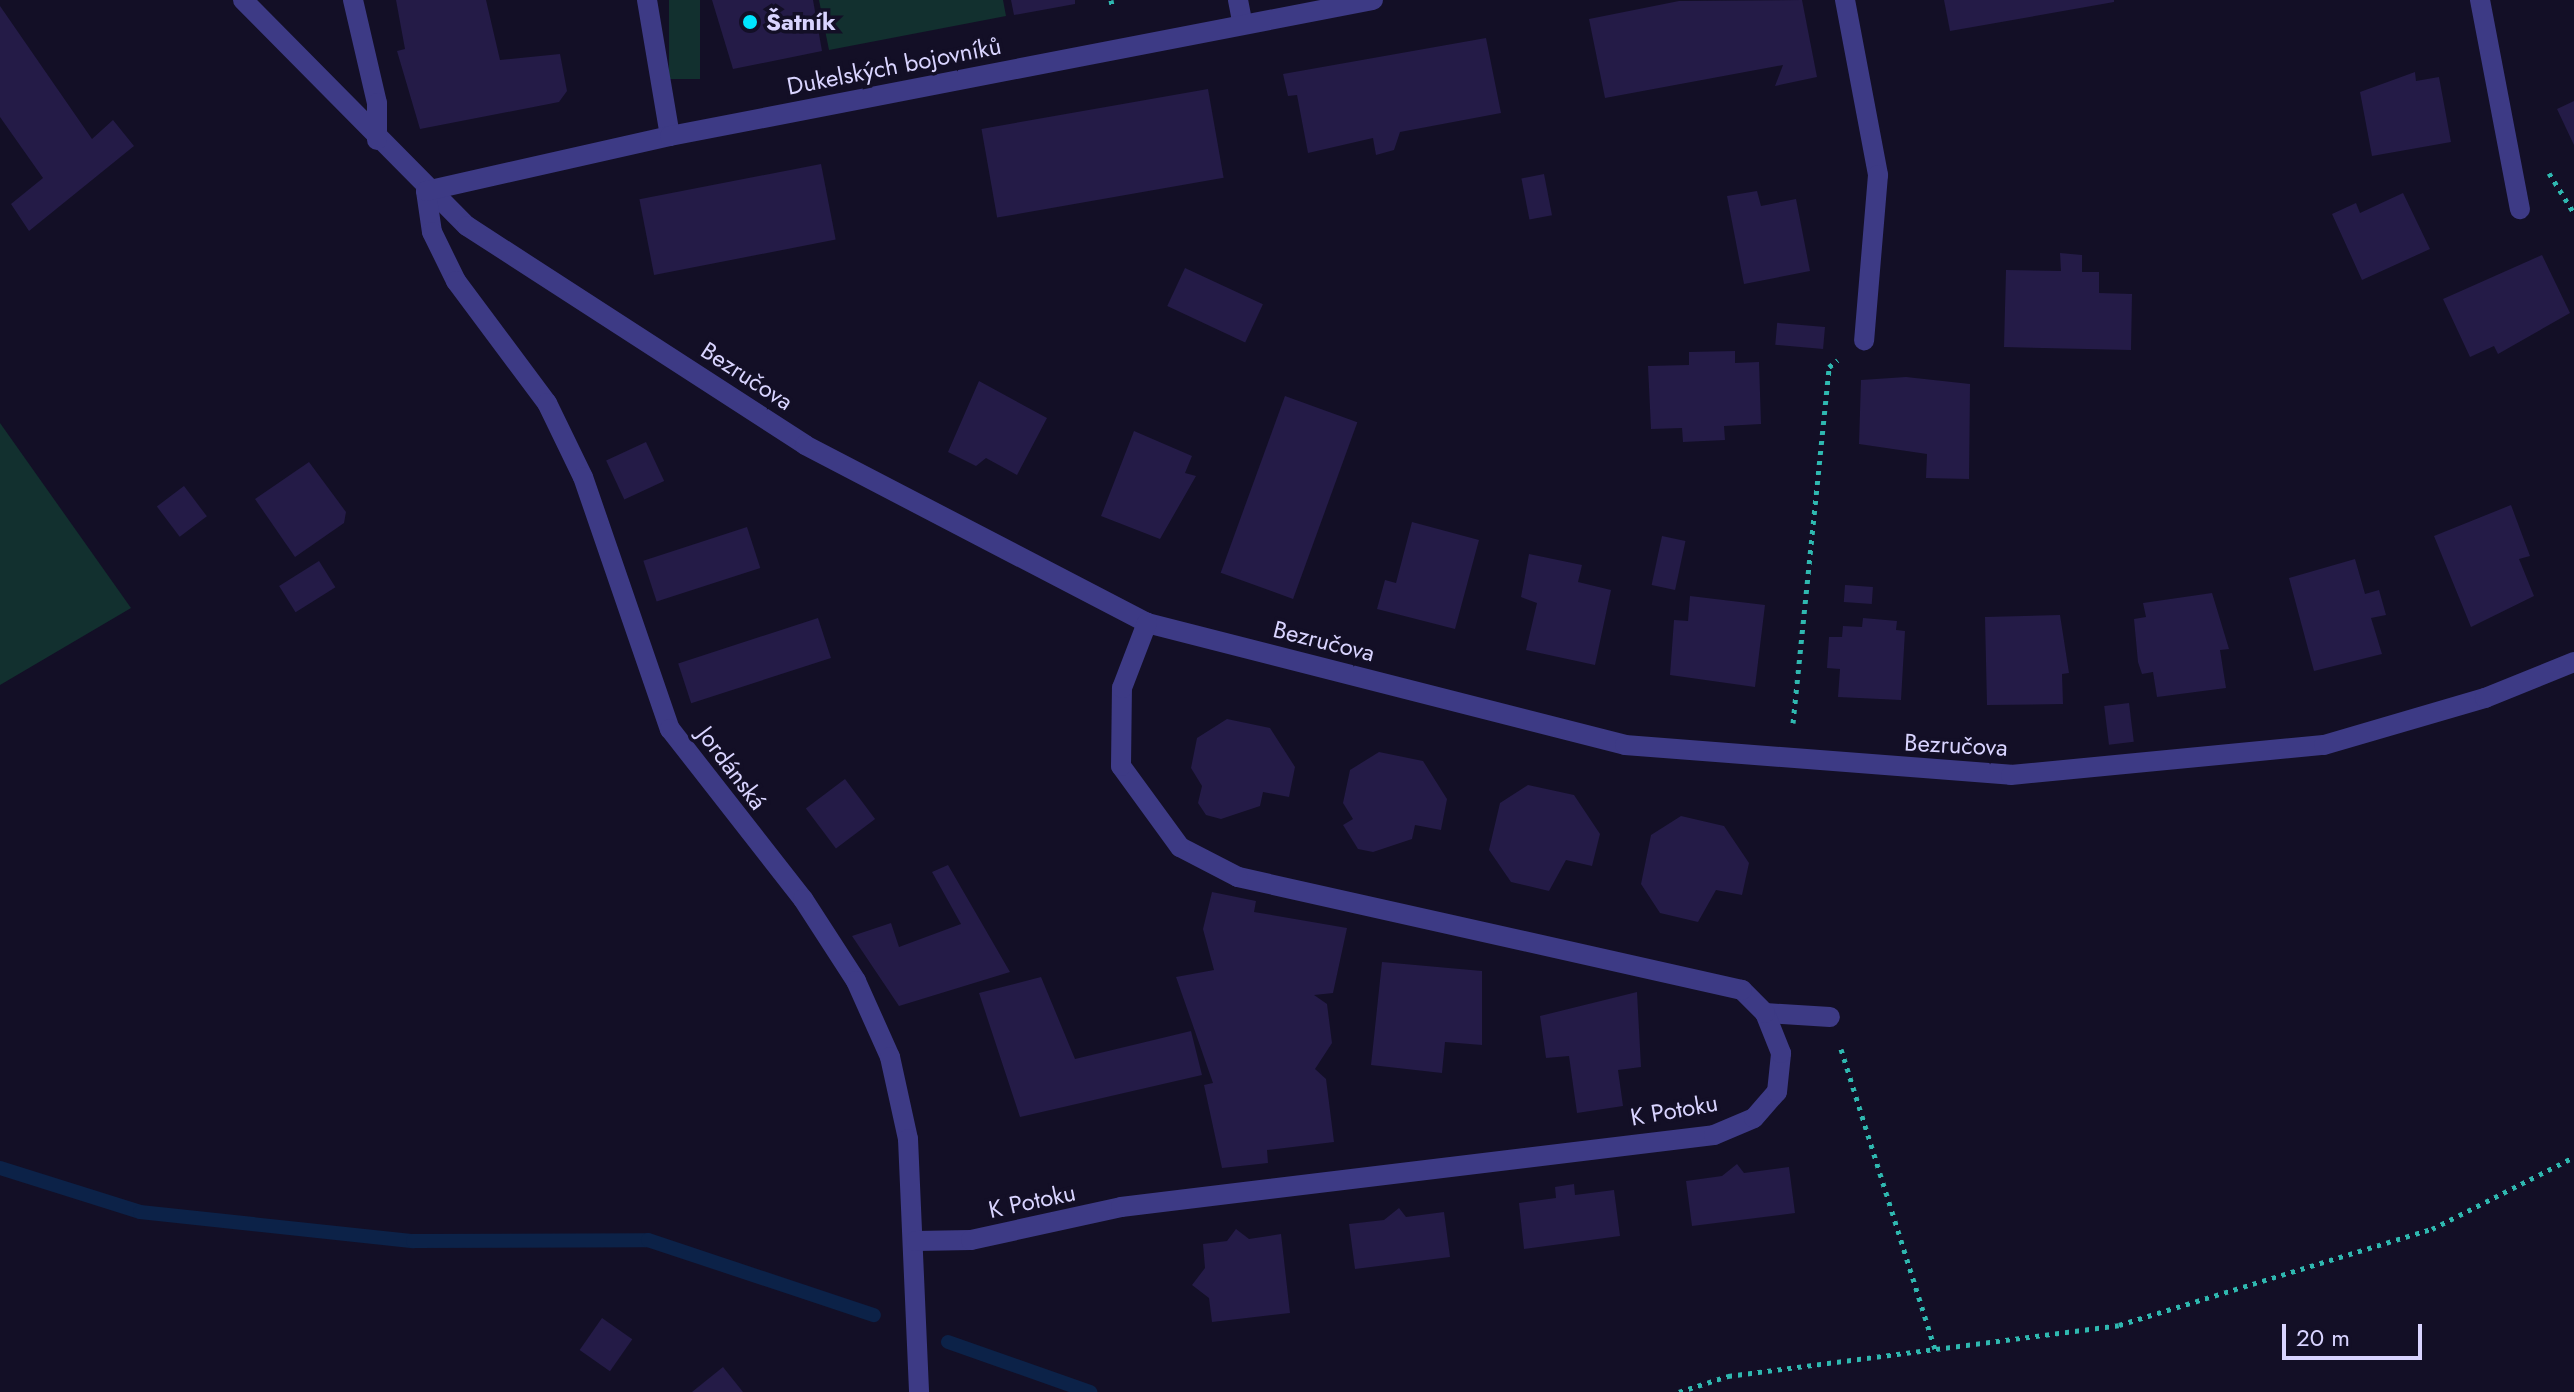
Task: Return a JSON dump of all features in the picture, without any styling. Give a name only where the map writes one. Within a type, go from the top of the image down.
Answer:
[{"type":"street","name":"Bezručova","points":[[243,0],[426,191],[467,226],[805,445],[1147,623],[1625,745],[2011,775],[2324,745],[2485,698],[2574,662]]},
{"type":"street","points":[[353,0],[377,103],[377,140]]},
{"type":"street","points":[[647,0],[670,136]]},
{"type":"street","points":[[1238,0],[1243,25]]},
{"type":"street","name":"Dukelských bojovníků","points":[[426,191],[670,136],[1373,0]]},
{"type":"street","points":[[1845,0],[1878,175],[1864,340]]},
{"type":"street","points":[[2480,0],[2520,209]]},
{"type":"street","name":"Jordánská","points":[[426,191],[432,232],[456,281],[547,403],[583,477],[670,729],[803,899],[856,981],[890,1057],[908,1139],[916,1241],[911,1329],[919,1392]]},
{"type":"street","name":"K Potoku","points":[[916,1241],[971,1240],[1121,1207],[1714,1135],[1754,1118],[1777,1092],[1781,1053],[1765,1013],[1742,990],[1238,877],[1180,847],[1121,766],[1122,688],[1147,623]]},
{"type":"street","points":[[1765,1013],[1830,1017]]},
{"type":"path","points":[[1792,740],[1829,367],[1864,340]]},
{"type":"path","points":[[1830,1017],[1935,1349]]},
{"type":"path","points":[[1679,1392],[1728,1376],[2119,1325],[2270,1283],[2432,1229],[2574,1157]]},
{"type":"green space","points":[[669,0],[700,0],[700,79],[669,79]]},
{"type":"green space","points":[[819,0],[1003,0],[1006,16],[829,50]]},
{"type":"green space","points":[[0,423],[131,608],[0,685]]},
{"type":"building","points":[[396,0],[486,0],[500,60],[560,54],[567,91],[559,102],[420,129],[397,51],[405,49]]},
{"type":"building","points":[[712,0],[813,0],[822,51],[733,69]]},
{"type":"building","points":[[1011,0],[1075,0],[1075,4],[1014,15]]},
{"type":"building","points":[[1802,0],[1817,77],[1775,86],[1783,65],[1605,98],[1589,19],[1679,1]]},
{"type":"building","points":[[1944,0],[2114,0],[2114,2],[1950,31]]},
{"type":"building","points":[[0,6],[92,139],[113,120],[134,146],[29,231],[11,204],[43,178],[0,117]]},
{"type":"building","points":[[1486,38],[1501,113],[1400,132],[1394,150],[1376,155],[1373,138],[1308,153],[1297,95],[1288,96],[1283,74]]},
{"type":"building","points":[[2415,72],[2416,81],[2439,77],[2451,142],[2372,156],[2360,92]]},
{"type":"building","points":[[1208,89],[1224,178],[997,218],[981,129]]},
{"type":"building","points":[[2574,101],[2574,145],[2557,109]]},
{"type":"building","points":[[821,164],[836,240],[654,275],[639,199]]},
{"type":"building","points":[[1544,174],[1552,215],[1529,220],[1521,178]]},
{"type":"building","points":[[1757,191],[1761,206],[1796,199],[1810,271],[1744,284],[1727,196]]},
{"type":"building","points":[[2403,193],[2430,249],[2362,280],[2332,214],[2356,203],[2360,213]]},
{"type":"building","points":[[2060,253],[2082,255],[2082,272],[2099,272],[2099,293],[2132,294],[2131,350],[2004,347],[2006,270],[2061,271]]},
{"type":"building","points":[[2542,255],[2570,313],[2498,354],[2494,346],[2470,357],[2443,299]]},
{"type":"building","points":[[1185,268],[1263,304],[1245,342],[1167,306]]},
{"type":"building","points":[[1777,323],[1825,327],[1823,349],[1775,345]]},
{"type":"building","points":[[1735,351],[1735,363],[1759,362],[1761,424],[1724,426],[1725,440],[1683,442],[1682,428],[1651,429],[1648,366],[1689,365],[1689,352]]},
{"type":"building","points":[[1906,377],[1970,384],[1969,479],[1926,478],[1927,454],[1859,444],[1861,380]]},
{"type":"building","points":[[979,381],[1047,418],[1017,475],[986,458],[976,466],[948,452]]},
{"type":"building","points":[[1285,396],[1357,422],[1293,599],[1221,573]]},
{"type":"building","points":[[1134,431],[1192,456],[1185,473],[1196,476],[1160,539],[1101,516]]},
{"type":"building","points":[[646,442],[664,481],[624,500],[606,461]]},
{"type":"building","points":[[309,462],[346,512],[344,523],[295,557],[255,499]]},
{"type":"building","points":[[184,486],[207,516],[180,537],[157,506]]},
{"type":"building","points":[[2511,505],[2530,556],[2519,559],[2534,596],[2471,627],[2434,536]]},
{"type":"building","points":[[1412,522],[1479,540],[1455,629],[1377,609],[1385,580],[1396,583]]},
{"type":"building","points":[[747,527],[760,568],[657,602],[643,561]]},
{"type":"building","points":[[1662,536],[1685,541],[1675,590],[1652,585]]},
{"type":"building","points":[[1529,554],[1582,565],[1578,582],[1611,590],[1595,665],[1526,650],[1537,603],[1521,597]]},
{"type":"building","points":[[2355,559],[2365,594],[2379,590],[2386,615],[2371,618],[2382,654],[2314,671],[2289,578]]},
{"type":"building","points":[[319,561],[335,587],[296,612],[279,586]]},
{"type":"building","points":[[1845,585],[1873,587],[1872,604],[1844,602]]},
{"type":"building","points":[[2212,593],[2229,649],[2220,650],[2226,688],[2157,697],[2153,672],[2142,674],[2138,662],[2134,619],[2146,617],[2143,603]]},
{"type":"building","points":[[1690,596],[1765,605],[1755,687],[1670,675],[1674,620],[1688,621]]},
{"type":"building","points":[[2060,615],[2069,673],[2062,674],[2063,704],[1987,705],[1985,617]]},
{"type":"building","points":[[818,618],[831,658],[691,703],[678,663]]},
{"type":"building","points":[[1863,618],[1897,621],[1896,630],[1905,631],[1901,700],[1838,697],[1840,669],[1827,668],[1829,637],[1842,637],[1843,626],[1862,627]]},
{"type":"building","points":[[2129,703],[2134,742],[2109,745],[2104,706]]},
{"type":"building","points":[[1227,719],[1270,728],[1295,767],[1289,797],[1263,792],[1260,806],[1221,819],[1206,815],[1198,803],[1202,786],[1191,768],[1197,738]]},
{"type":"building","points":[[1379,752],[1423,761],[1447,799],[1441,830],[1415,825],[1412,839],[1373,852],[1358,849],[1343,825],[1353,819],[1343,803],[1350,770]]},
{"type":"building","points":[[845,779],[875,819],[836,848],[806,808]]},
{"type":"building","points":[[1528,785],[1574,795],[1600,834],[1592,866],[1566,860],[1549,891],[1511,882],[1489,850],[1500,803]]},
{"type":"building","points":[[1681,816],[1724,826],[1749,863],[1742,895],[1716,890],[1698,922],[1660,913],[1641,884],[1651,835]]},
{"type":"building","points":[[948,865],[1010,972],[899,1006],[852,936],[891,923],[899,947],[961,924],[932,872]]},
{"type":"building","points":[[1212,892],[1256,901],[1254,912],[1347,928],[1333,993],[1314,995],[1327,1004],[1332,1043],[1315,1069],[1326,1079],[1334,1142],[1267,1150],[1268,1163],[1222,1168],[1204,1085],[1213,1083],[1176,977],[1214,970],[1203,929]]},
{"type":"building","points":[[1382,962],[1482,971],[1482,1045],[1445,1042],[1442,1073],[1371,1065]]},
{"type":"building","points":[[1041,977],[1075,1059],[1191,1031],[1202,1075],[1020,1117],[979,993]]},
{"type":"building","points":[[1637,992],[1641,1067],[1618,1070],[1623,1106],[1577,1113],[1569,1056],[1546,1058],[1540,1016]]},
{"type":"building","points":[[1737,1164],[1744,1173],[1789,1167],[1795,1213],[1692,1226],[1686,1181],[1722,1176]]},
{"type":"building","points":[[1574,1184],[1575,1195],[1614,1190],[1620,1236],[1524,1249],[1519,1203],[1556,1198],[1555,1187]]},
{"type":"building","points":[[1399,1208],[1406,1217],[1444,1212],[1450,1257],[1355,1269],[1349,1224],[1384,1220]]},
{"type":"building","points":[[1236,1229],[1249,1239],[1281,1234],[1290,1313],[1212,1322],[1209,1298],[1192,1285],[1205,1268],[1203,1244],[1227,1241]]},
{"type":"building","points":[[602,1318],[632,1339],[610,1371],[580,1350]]},
{"type":"building","points":[[723,1367],[743,1392],[692,1392]]},
{"type":"waterway","points":[[0,1168],[140,1212],[413,1241],[648,1240],[874,1315]]},
{"type":"waterway","points":[[948,1342],[1090,1392]]},
{"type":"place","name":"Šatník","points":[[750,22]]}]
